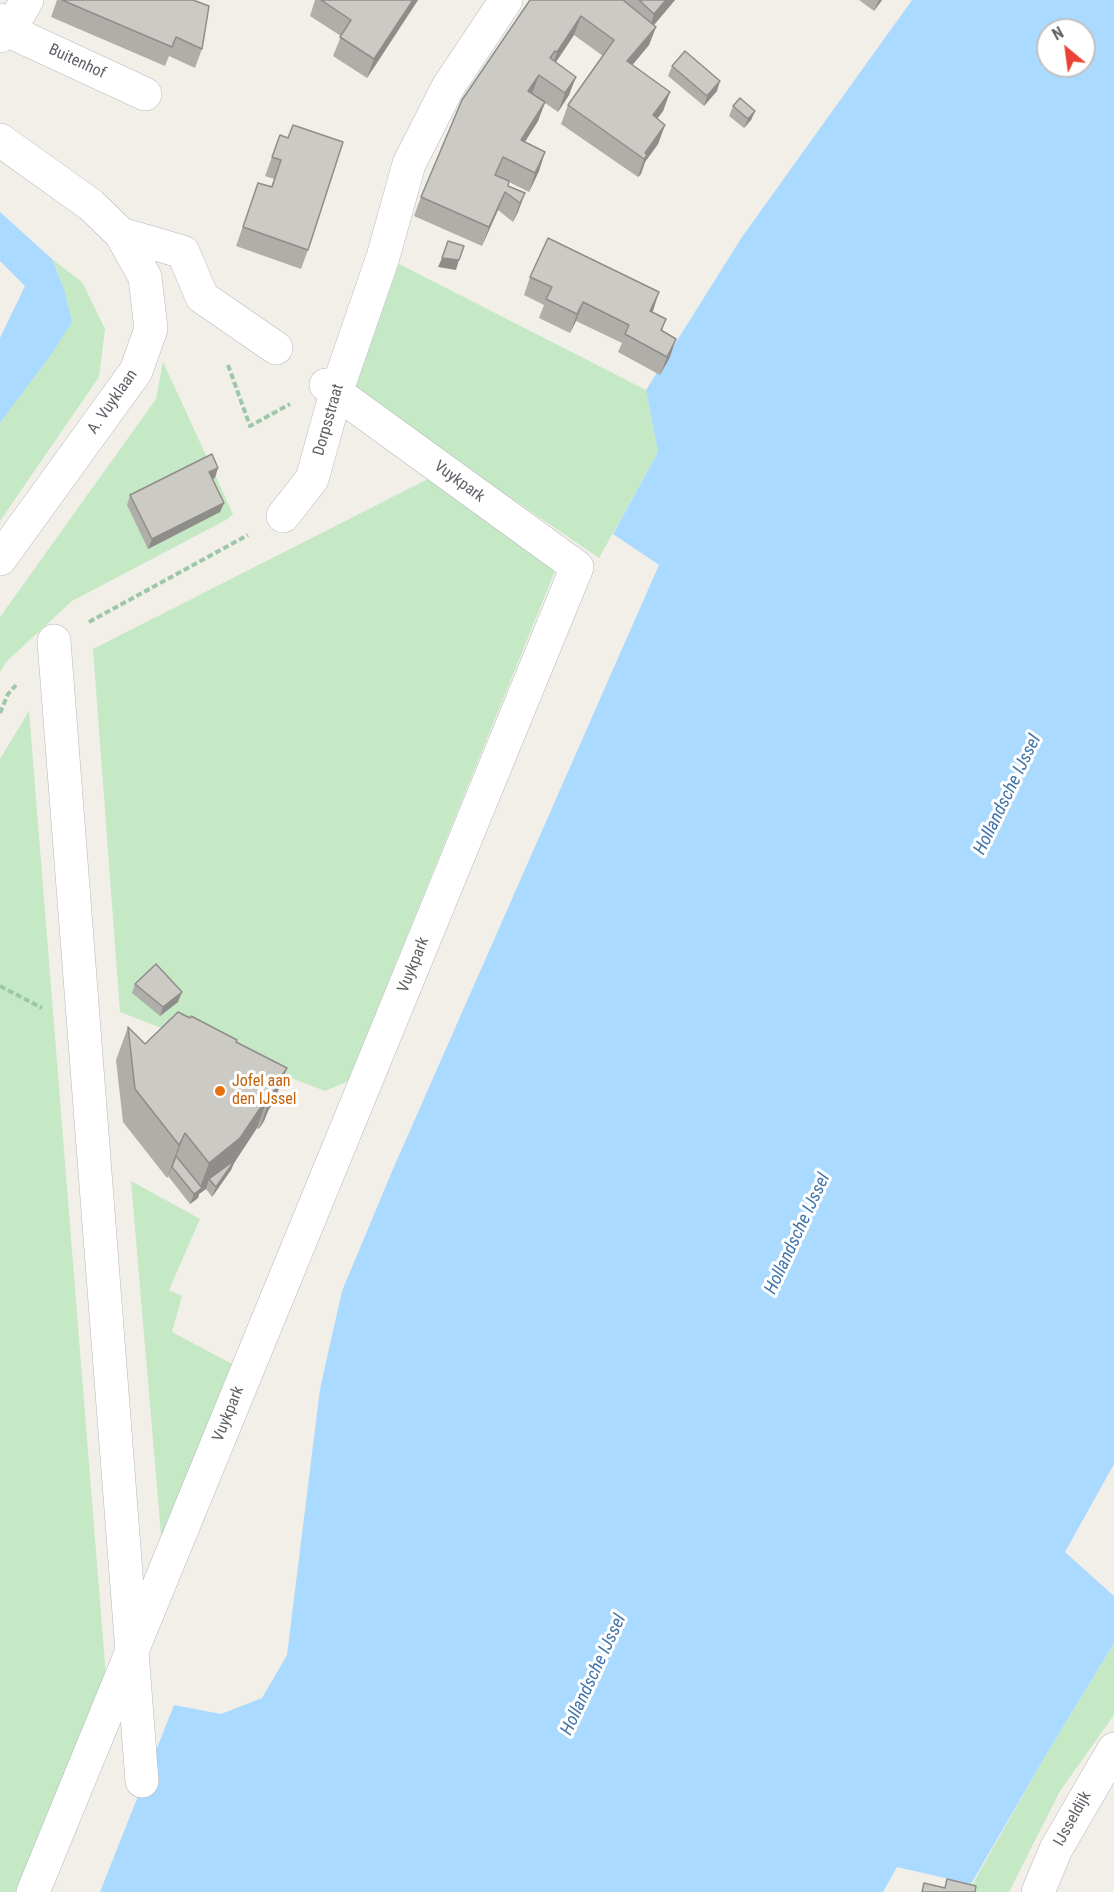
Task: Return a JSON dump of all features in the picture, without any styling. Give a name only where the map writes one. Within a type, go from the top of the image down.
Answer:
[{"type":"street","name":"Buitenhof","points":[[27,0],[3,29],[145,94]]},
{"type":"street","name":"Dorpsstraat","points":[[283,516],[312,479],[331,389],[383,257],[409,164],[448,87],[506,0]]},
{"type":"street","name":"A. Vuyklaan","points":[[0,140],[91,205],[121,234],[145,277],[150,329],[136,370],[0,560]]},
{"type":"street","points":[[121,234],[183,252],[202,297],[276,348]]},
{"type":"street","name":"Vuykpark","points":[[33,1892],[577,567],[331,389]]},
{"type":"street","name":"Vuykpark","points":[[54,641],[142,1781]]},
{"type":"street","name":"IJsseldijk","points":[[1038,1892],[1056,1850],[1114,1749]]},
{"type":"path","points":[[0,713],[8,694],[54,641],[283,516]]},
{"type":"green space","points":[[52,259],[82,282],[105,329],[99,377],[0,521],[0,423],[50,356],[64,289]]},
{"type":"green space","points":[[399,264],[646,390],[658,452],[599,558],[354,391]]},
{"type":"green space","points":[[163,362],[233,514],[226,520],[72,601],[6,662],[0,672],[0,617],[156,399]]},
{"type":"green space","points":[[430,478],[557,566],[348,1081],[325,1091],[120,1012],[93,649]]},
{"type":"green space","points":[[29,711],[106,1677],[19,1892],[0,1892],[0,759]]},
{"type":"green space","points":[[131,1181],[200,1219],[169,1290],[182,1296],[172,1332],[234,1365],[163,1558]]},
{"type":"green space","points":[[1114,1643],[1114,1715],[1060,1791],[1009,1892],[968,1892],[1046,1755]]},
{"type":"water","name":"Hollandsche IJssel","points":[[912,0],[1114,0],[1114,1464],[1065,1552],[1114,1596],[1114,1643],[971,1884],[897,1867],[883,1892],[100,1892],[174,1705],[221,1714],[262,1698],[287,1655],[320,1389],[342,1291],[393,1169],[659,565],[613,534],[658,452],[646,390],[742,237]]},
{"type":"water","points":[[0,212],[52,259],[64,289],[72,322],[50,356],[0,423],[0,338],[25,286],[0,261]]},
{"type":"building","points":[[62,0],[193,0],[209,6],[202,49],[176,37],[172,47]]},
{"type":"building","points":[[321,0],[413,0],[374,59],[340,37],[351,20]]},
{"type":"building","points":[[530,0],[623,0],[656,27],[627,61],[670,92],[653,115],[665,125],[645,153],[647,155],[644,159],[568,105],[614,40],[581,16],[557,52],[555,51],[550,58],[576,77],[565,93],[539,75],[528,91],[545,102],[521,140],[545,152],[535,173],[503,157],[495,175],[509,181],[508,186],[525,193],[520,203],[505,192],[489,227],[421,197],[462,100]]},
{"type":"building","points":[[639,0],[666,0],[654,14]]},
{"type":"building","points":[[685,51],[720,81],[707,96],[672,66]]},
{"type":"building","points":[[740,98],[755,111],[748,119],[733,106]]},
{"type":"building","points":[[293,125],[343,142],[308,250],[243,227],[258,183],[272,187],[281,160],[272,157],[280,135],[288,138]]},
{"type":"building","points":[[548,238],[659,292],[650,311],[666,319],[661,330],[676,339],[667,357],[625,334],[629,325],[583,302],[577,314],[546,299],[552,287],[530,277]]},
{"type":"building","points":[[448,241],[464,246],[459,260],[442,258]]},
{"type":"building","points":[[212,454],[218,468],[209,472],[224,503],[152,539],[130,495]]},
{"type":"building","points":[[156,964],[182,992],[163,1007],[135,984]]},
{"type":"building","points":[[178,1012],[190,1018],[191,1016],[287,1068],[274,1087],[276,1088],[271,1096],[269,1095],[240,1138],[209,1163],[185,1133],[179,1145],[135,1089],[128,1027],[145,1044]]},
{"type":"building","points":[[176,1156],[202,1188],[194,1194],[172,1167]]},
{"type":"building","points":[[235,1160],[216,1187],[209,1179]]},
{"type":"building","points":[[947,1879],[976,1886],[975,1892],[922,1892],[924,1883],[945,1888]]},
{"type":"place","name":"Jofel aan den IJssel","points":[[220,1091]]}]
